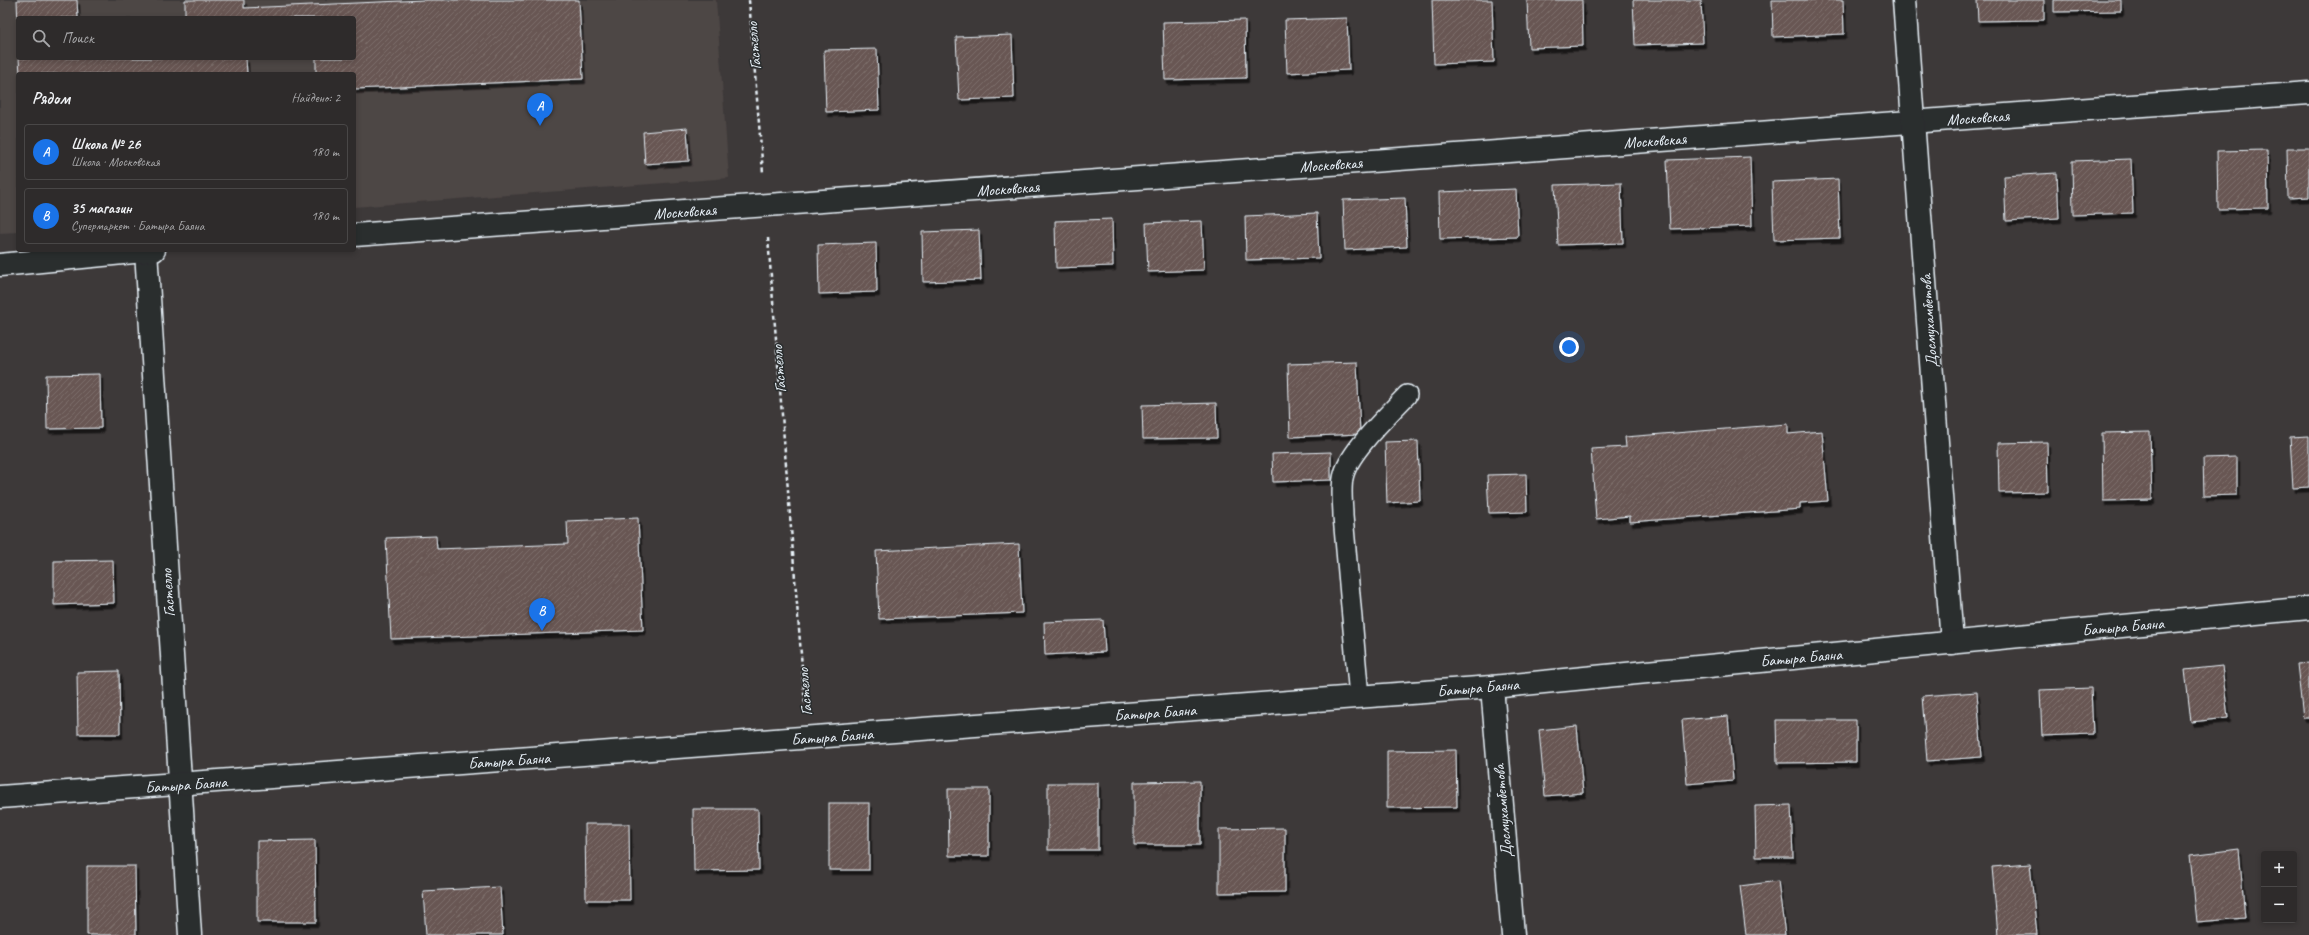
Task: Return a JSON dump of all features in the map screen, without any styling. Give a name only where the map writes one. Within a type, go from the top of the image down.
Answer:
[{"type":"street","name":"Досмухамбетова","points":[[1904,0],[1952,643]]},
{"type":"street","name":"Московская","points":[[356,235],[2309,93]]},
{"type":"street","points":[[0,265],[130,252]]},
{"type":"street","name":"Гастелло","points":[[150,252],[179,785],[190,935]]},
{"type":"street","name":"Батыра Баяна","points":[[0,797],[1492,687],[2309,608]]},
{"type":"street","name":"Досмухамбетова","points":[[1492,687],[1513,935]]},
{"type":"lane","points":[[1359,697],[1343,516],[1342,492],[1344,474],[1352,457],[1407,395]]},
{"type":"path","name":"Гастелло","points":[[749,0],[808,738]]},
{"type":"shaded area","points":[[0,0],[716,0],[729,178],[356,207],[356,72],[16,72],[16,232],[0,233]]},
{"type":"building","points":[[17,0],[77,0],[78,16],[18,16]]},
{"type":"building","points":[[185,0],[244,0],[244,8],[424,0],[579,0],[583,79],[356,89],[356,72],[316,72],[316,60],[356,60],[356,16],[185,16]]},
{"type":"building","points":[[1432,0],[1492,0],[1494,62],[1434,64]]},
{"type":"building","points":[[1527,0],[1582,0],[1583,46],[1529,48]]},
{"type":"building","points":[[1633,0],[1701,0],[1703,43],[1635,45]]},
{"type":"building","points":[[1772,0],[1843,0],[1844,34],[1773,37]]},
{"type":"building","points":[[1977,0],[2044,0],[2044,20],[1978,21]]},
{"type":"building","points":[[2054,0],[2121,0],[2121,11],[2054,12]]},
{"type":"building","points":[[1347,18],[1349,70],[1287,73],[1285,20]]},
{"type":"building","points":[[1245,20],[1246,78],[1165,80],[1163,22]]},
{"type":"building","points":[[1012,35],[1014,98],[959,100],[956,37]]},
{"type":"building","points":[[877,49],[879,110],[826,112],[824,50]]},
{"type":"building","points":[[19,60],[246,60],[247,72],[20,72]]},
{"type":"building","points":[[687,128],[689,161],[645,164],[643,132]]},
{"type":"building","points":[[2287,148],[2309,148],[2309,197],[2288,198]]},
{"type":"building","points":[[2267,150],[2268,208],[2218,209],[2217,151]]},
{"type":"building","points":[[1750,157],[1752,226],[1670,229],[1667,160]]},
{"type":"building","points":[[2131,159],[2133,213],[2073,215],[2072,161]]},
{"type":"building","points":[[2057,173],[2059,218],[2006,221],[2004,176]]},
{"type":"building","points":[[1838,179],[1840,238],[1774,240],[1772,182]]},
{"type":"building","points":[[1621,183],[1623,243],[1558,245],[1555,185]]},
{"type":"building","points":[[1516,189],[1518,237],[1440,239],[1439,192]]},
{"type":"building","points":[[1405,198],[1407,247],[1345,250],[1343,200]]},
{"type":"building","points":[[1317,213],[1319,258],[1246,260],[1245,216]]},
{"type":"building","points":[[1112,219],[1113,266],[1056,268],[1055,221]]},
{"type":"building","points":[[1202,221],[1204,270],[1148,272],[1146,223]]},
{"type":"building","points":[[979,230],[981,280],[923,282],[922,232]]},
{"type":"building","points":[[876,243],[877,292],[819,294],[818,245]]},
{"type":"building","points":[[1357,362],[1360,434],[1290,437],[1288,364]]},
{"type":"building","points":[[100,374],[101,428],[47,429],[46,375]]},
{"type":"building","points":[[1216,403],[1217,438],[1143,439],[1142,405]]},
{"type":"building","points":[[1788,424],[1788,434],[1822,431],[1828,501],[1800,503],[1800,509],[1630,522],[1630,516],[1596,519],[1591,449],[1626,447],[1625,437]]},
{"type":"building","points":[[2150,432],[2152,500],[2103,501],[2102,433]]},
{"type":"building","points":[[2309,436],[2309,487],[2293,488],[2290,437]]},
{"type":"building","points":[[1418,441],[1420,501],[1387,503],[1385,442]]},
{"type":"building","points":[[2047,442],[2048,492],[1999,493],[1998,443]]},
{"type":"building","points":[[1331,452],[1331,480],[1273,482],[1272,454]]},
{"type":"building","points":[[2237,457],[2237,495],[2204,496],[2203,458]]},
{"type":"building","points":[[1526,474],[1527,512],[1489,513],[1487,475]]},
{"type":"building","points":[[638,518],[643,630],[391,639],[386,538],[436,536],[437,549],[568,544],[567,521]]},
{"type":"building","points":[[1019,544],[1022,613],[879,619],[876,551]]},
{"type":"building","points":[[113,560],[114,603],[54,605],[54,561]]},
{"type":"building","points":[[1103,620],[1105,652],[1045,655],[1044,622]]},
{"type":"building","points":[[2309,663],[2309,718],[2303,718],[2297,664]]},
{"type":"building","points":[[2222,666],[2228,718],[2191,722],[2185,670]]},
{"type":"building","points":[[119,671],[120,734],[78,734],[77,672]]},
{"type":"building","points":[[2091,688],[2093,734],[2042,736],[2040,690]]},
{"type":"building","points":[[1977,692],[1982,757],[1927,761],[1922,696]]},
{"type":"building","points":[[1728,716],[1733,780],[1687,784],[1682,720]]},
{"type":"building","points":[[1776,720],[1856,720],[1856,762],[1777,763]]},
{"type":"building","points":[[1577,726],[1583,793],[1545,796],[1539,730]]},
{"type":"building","points":[[1456,750],[1457,807],[1387,808],[1387,751]]},
{"type":"building","points":[[1200,781],[1200,845],[1134,845],[1134,782]]},
{"type":"building","points":[[1048,783],[1098,783],[1098,850],[1048,850]]},
{"type":"building","points":[[948,789],[989,789],[989,856],[949,856]]},
{"type":"building","points":[[829,803],[869,803],[869,870],[829,870]]},
{"type":"building","points":[[1791,805],[1793,857],[1756,857],[1755,806]]},
{"type":"building","points":[[693,809],[758,809],[759,870],[694,871]]},
{"type":"building","points":[[585,824],[629,824],[630,900],[586,900]]},
{"type":"building","points":[[1285,828],[1285,892],[1219,893],[1219,829]]},
{"type":"building","points":[[315,840],[316,922],[257,922],[257,841]]},
{"type":"building","points":[[2239,849],[2245,918],[2197,922],[2190,855]]},
{"type":"building","points":[[2030,864],[2037,935],[1998,935],[1992,867]]},
{"type":"building","points":[[87,866],[135,866],[136,935],[87,935]]},
{"type":"building","points":[[1778,881],[1785,935],[1746,935],[1740,886]]},
{"type":"building","points":[[500,887],[503,935],[426,935],[423,891]]},
{"type":"place","name":"Школа № 26","points":[[540,126]]},
{"type":"place","name":"35 магазин","points":[[542,631]]}]
